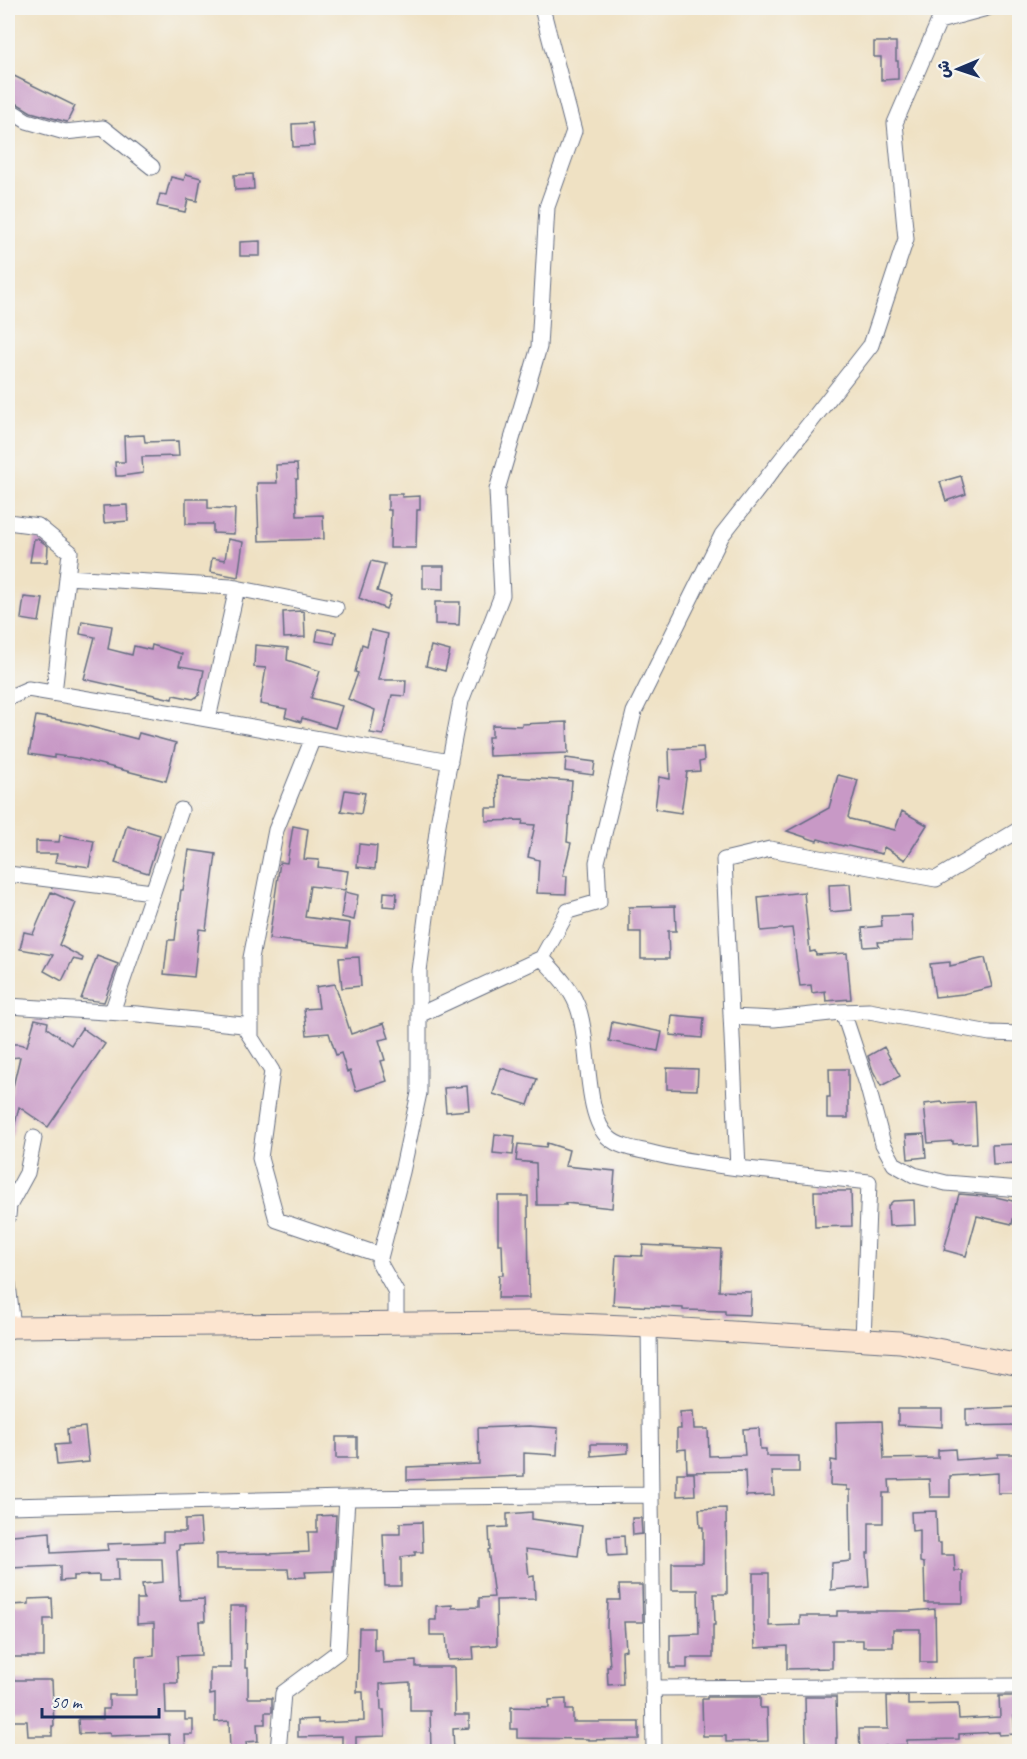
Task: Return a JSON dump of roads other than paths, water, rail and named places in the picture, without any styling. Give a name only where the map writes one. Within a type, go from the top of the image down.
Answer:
[{"type":"street","points":[[396,1323],[396,1292],[379,1262],[419,1093],[419,970],[438,824],[461,701],[502,595],[497,490],[539,347],[547,207],[574,131],[542,8]]},
{"type":"street","points":[[419,1015],[542,958],[568,911],[599,902],[597,862],[634,712],[722,535],[872,345],[906,239],[895,123],[939,21],[987,8]]},
{"type":"street","points":[[8,109],[27,121],[65,132],[104,128],[152,167]]},
{"type":"street","points":[[8,522],[38,526],[70,552],[54,693]]},
{"type":"street","points":[[67,578],[237,588],[336,608]]},
{"type":"street","points":[[208,719],[237,588]]},
{"type":"street","points":[[8,698],[28,689],[450,762]]},
{"type":"street","points":[[251,1036],[251,958],[276,830],[314,738]]},
{"type":"street","points":[[112,1012],[181,810]]},
{"type":"street","points":[[738,1168],[724,860],[770,849],[936,879],[1020,829]]},
{"type":"street","points":[[8,874],[152,892]]},
{"type":"street","points":[[542,958],[565,984],[577,1004],[582,1022],[596,1118],[609,1138],[627,1147],[688,1162],[869,1182],[863,1340]]},
{"type":"street","points":[[8,1006],[112,1012],[243,1025],[272,1071],[260,1158],[277,1220],[380,1255]]},
{"type":"street","points":[[731,1017],[774,1019],[869,1011],[990,1033],[1020,1034]]},
{"type":"street","points":[[843,1012],[867,1084],[883,1144],[894,1164],[914,1175],[946,1184],[1020,1189]]},
{"type":"street","points":[[8,1216],[9,1206],[27,1173],[34,1138]]},
{"type":"street","points":[[8,1284],[10,1328],[528,1322],[900,1342],[1020,1365]]},
{"type":"street","points":[[649,1327],[654,1752]]},
{"type":"street","points":[[8,1506],[347,1498],[651,1495]]},
{"type":"street","points":[[278,1752],[283,1693],[338,1652],[347,1498]]},
{"type":"street","points":[[653,1688],[1020,1686]]}]
